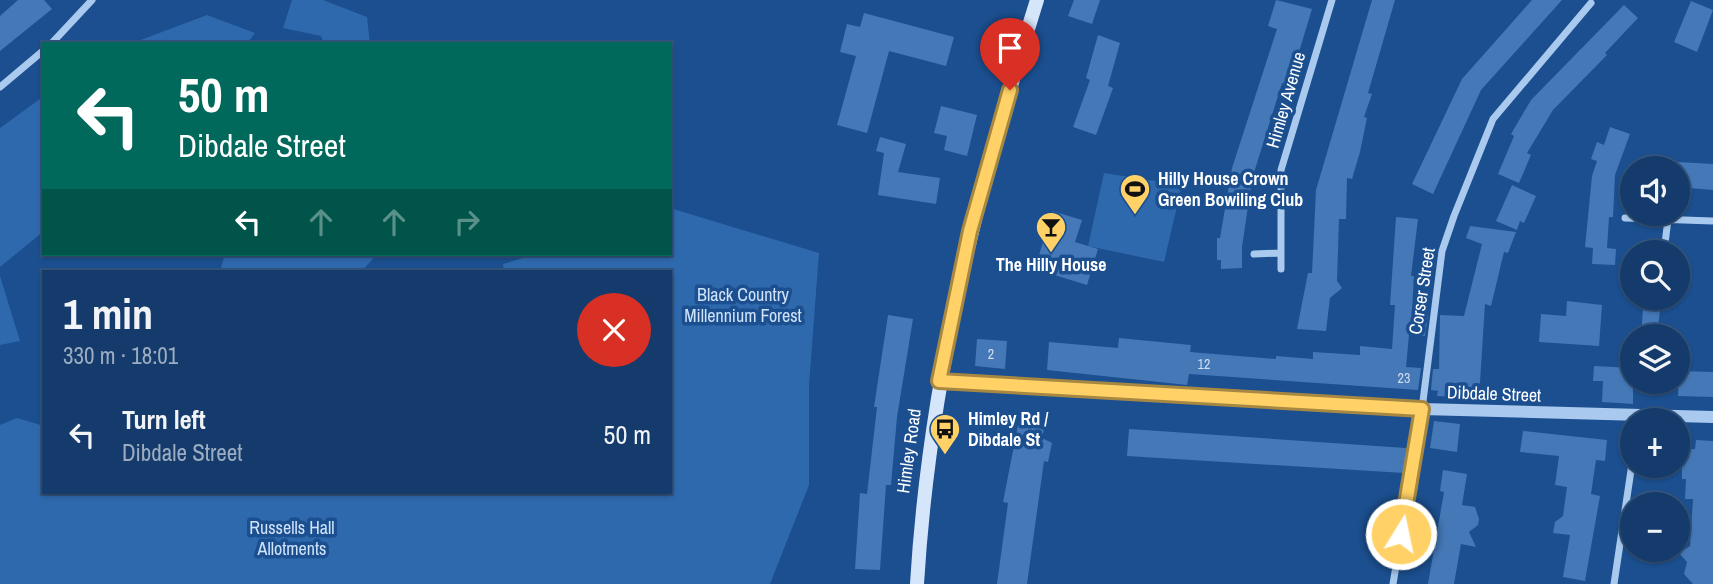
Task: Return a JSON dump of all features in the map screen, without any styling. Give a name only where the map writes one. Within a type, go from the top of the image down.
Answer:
[{"type":"main road","name":"Himley Road","points":[[917,584],[922,503],[939,381],[970,231],[1037,0]]},
{"type":"street","points":[[53,42],[92,0]]},
{"type":"street","name":"Himley Avenue","points":[[1281,269],[1281,170],[1332,0]]},
{"type":"street","name":"Corser Street","points":[[1393,584],[1422,409],[1442,251],[1484,135],[1504,102],[1591,4]]},
{"type":"street","points":[[0,87],[42,52]]},
{"type":"street","points":[[1690,220],[1713,221]]},
{"type":"street","points":[[1254,254],[1281,253]]},
{"type":"street","name":"Dibdale Street","points":[[939,381],[1422,409],[1620,417]]},
{"type":"street","name":"Dibdale Street","points":[[1690,417],[1713,417]]},
{"type":"street","points":[[1615,584],[1630,478]]},
{"type":"green space","points":[[292,0],[323,0],[367,17],[370,42],[323,42],[321,36],[283,28]]},
{"type":"green space","points":[[207,15],[255,33],[248,42],[135,42]]},
{"type":"green space","points":[[42,97],[42,233],[0,267],[0,128]]},
{"type":"green space","name":"Hilly House Crown Green Bowiling Club","points":[[1104,173],[1182,185],[1164,262],[1088,246]]},
{"type":"green space","points":[[672,209],[819,253],[809,385],[809,485],[770,584],[0,584],[0,425],[17,418],[42,425],[42,494],[672,494],[672,270],[504,270],[503,264],[529,256],[672,256]]},
{"type":"green space","points":[[224,256],[375,256],[363,270],[220,270]]},
{"type":"green space","points":[[0,276],[20,341],[0,345]]},
{"type":"building","points":[[18,0],[44,0],[52,9],[0,51],[0,16]]},
{"type":"building","points":[[1074,0],[1100,0],[1092,24],[1068,16]]},
{"type":"building","points":[[1276,0],[1312,9],[1289,85],[1282,83],[1252,179],[1242,247],[1242,268],[1221,269],[1221,260],[1217,260],[1217,238],[1220,238],[1232,168],[1277,29],[1268,26]]},
{"type":"building","points":[[1372,0],[1395,0],[1368,93],[1372,94],[1364,117],[1367,118],[1360,152],[1352,179],[1347,178],[1346,219],[1339,219],[1337,281],[1342,288],[1330,298],[1326,331],[1297,329],[1308,273],[1312,273],[1316,190]]},
{"type":"building","points":[[1532,0],[1562,0],[1481,90],[1433,194],[1412,184],[1462,79]]},
{"type":"building","points":[[1691,1],[1713,10],[1697,52],[1674,42]]},
{"type":"building","points":[[1624,5],[1638,18],[1605,53],[1607,55],[1553,110],[1527,153],[1531,155],[1519,183],[1498,174],[1514,136],[1511,134],[1531,100]]},
{"type":"building","points":[[864,13],[954,37],[946,66],[889,51],[867,133],[837,125],[856,56],[840,52],[847,24],[860,27]]},
{"type":"building","points":[[1098,35],[1120,43],[1108,86],[1113,88],[1096,135],[1073,127],[1090,80],[1086,78]]},
{"type":"building","points":[[941,106],[977,115],[967,156],[944,150],[947,136],[934,133]]},
{"type":"building","points":[[1610,127],[1630,134],[1615,175],[1613,217],[1609,217],[1607,248],[1616,249],[1615,265],[1592,264],[1593,248],[1585,247],[1592,176],[1597,161],[1591,159],[1597,142],[1604,145]]},
{"type":"building","points":[[880,137],[906,144],[898,172],[940,178],[936,204],[878,195],[884,153],[876,151]]},
{"type":"building","points":[[1690,163],[1713,164],[1713,190],[1690,188]]},
{"type":"building","points":[[1512,185],[1536,196],[1524,223],[1520,221],[1517,230],[1496,221]]},
{"type":"building","points":[[1052,211],[1082,220],[1075,242],[1098,249],[1087,285],[1035,269]]},
{"type":"building","points":[[1396,217],[1418,219],[1411,276],[1414,276],[1412,311],[1428,314],[1425,336],[1409,335],[1406,367],[1421,368],[1418,390],[1189,374],[1187,385],[1047,370],[1049,342],[1118,348],[1119,338],[1191,345],[1190,352],[1276,359],[1276,356],[1313,359],[1313,352],[1360,355],[1360,346],[1392,349],[1395,305],[1390,305]]},
{"type":"building","points":[[1470,226],[1516,232],[1508,253],[1504,252],[1491,306],[1485,304],[1479,398],[1437,396],[1438,391],[1431,390],[1433,369],[1439,369],[1440,315],[1464,316],[1482,244],[1466,238]]},
{"type":"building","points":[[1567,301],[1602,305],[1599,346],[1539,342],[1541,314],[1566,316]]},
{"type":"building","points":[[1643,310],[1660,310],[1658,324],[1642,324]]},
{"type":"building","points":[[888,315],[913,319],[897,417],[891,485],[886,485],[880,570],[855,569],[860,493],[867,494],[877,407],[874,407]]},
{"type":"building","points":[[977,339],[1007,341],[1005,369],[975,366]]},
{"type":"building","points":[[1594,366],[1620,367],[1620,394],[1633,394],[1633,404],[1602,402],[1603,381],[1593,381]]},
{"type":"building","points":[[1690,371],[1713,372],[1713,397],[1678,396],[1690,394]]},
{"type":"building","points":[[1434,421],[1460,424],[1457,452],[1430,448]]},
{"type":"building","points":[[1018,425],[1044,429],[1042,438],[1052,443],[1048,462],[1044,461],[1027,584],[997,584],[1008,503],[1003,502]]},
{"type":"building","points":[[1129,429],[1406,448],[1404,473],[1127,456]]},
{"type":"building","points":[[1523,431],[1607,440],[1605,461],[1596,460],[1591,494],[1600,496],[1585,581],[1563,577],[1570,535],[1553,533],[1555,522],[1563,516],[1567,487],[1555,485],[1559,456],[1520,452]]},
{"type":"building","points":[[1696,440],[1713,441],[1713,584],[1693,584],[1684,574],[1687,562],[1690,562],[1693,499],[1690,499],[1690,492],[1685,492],[1686,479],[1682,478],[1690,478],[1690,449],[1695,449]]},
{"type":"building","points":[[1443,470],[1467,474],[1462,505],[1475,507],[1479,519],[1478,525],[1469,532],[1476,547],[1461,544],[1454,584],[1428,584],[1444,492],[1440,491]]},
{"type":"place","name":"Hilly House Crown Green Bowiling Club","points":[[1135,216]]},
{"type":"place","name":"The Hilly House","points":[[1051,254]]},
{"type":"place","name":"Himley Rd / Dibdale St","points":[[945,456]]},
{"type":"route","points":[[1010,90],[970,231],[939,381],[1422,409],[1401,534]]},
{"type":"park label","name":"Black Country Millennium Forest","points":[[743,305]]},
{"type":"park label","name":"Russells Hall Allotments","points":[[292,538]]}]
